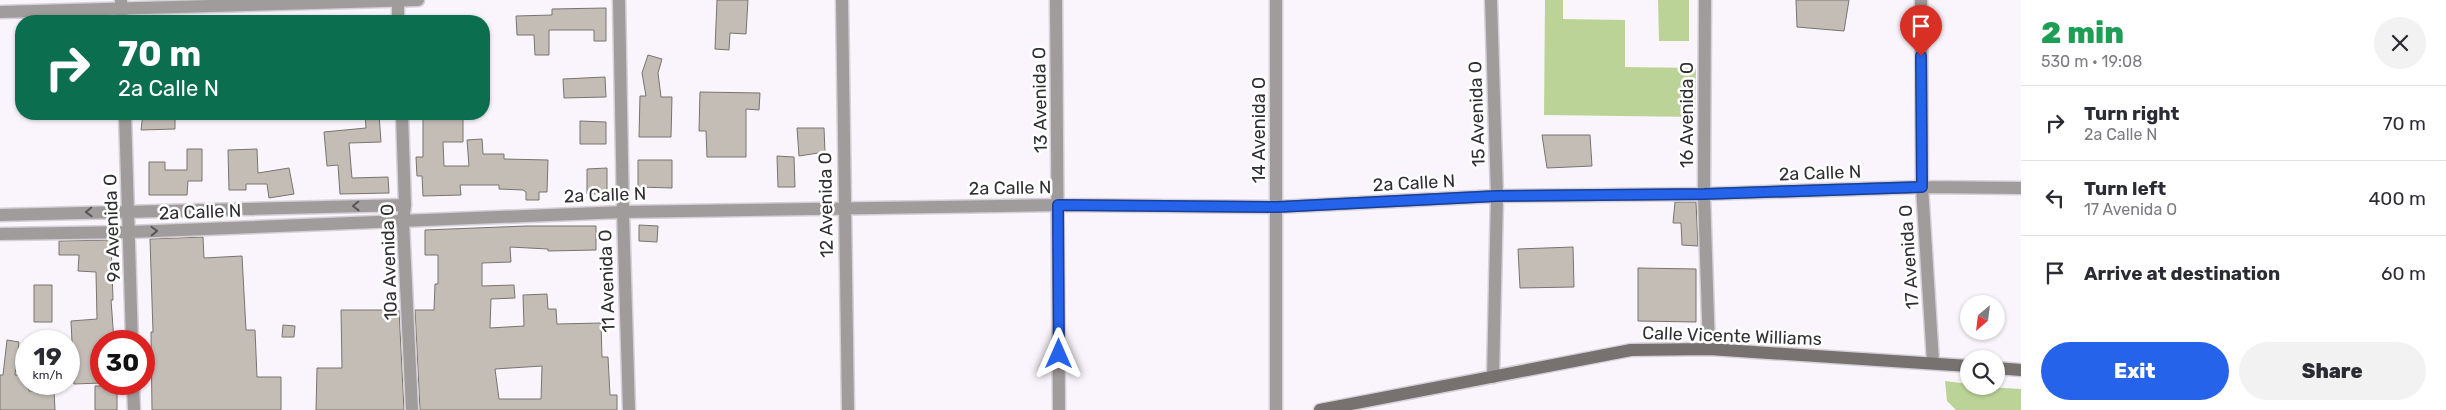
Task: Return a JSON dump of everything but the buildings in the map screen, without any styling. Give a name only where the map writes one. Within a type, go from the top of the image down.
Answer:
[{"type":"main road","name":"Calle Vicente Williams","points":[[1320,410],[1631,350],[1709,350],[1960,365]]},
{"type":"main road","points":[[2005,369],[2021,370]]},
{"type":"street","points":[[398,0],[398,15]]},
{"type":"street","points":[[0,12],[418,0]]},
{"type":"street","name":"11 Avenida O","points":[[619,0],[629,410]]},
{"type":"street","name":"12 Avenida O","points":[[842,0],[848,410]]},
{"type":"street","name":"13 Avenida O","points":[[1056,0],[1059,410]]},
{"type":"street","name":"14 Avenida O","points":[[1276,0],[1276,410]]},
{"type":"street","name":"15 Avenida O","points":[[1491,0],[1497,196],[1493,377]]},
{"type":"street","name":"16 Avenida O","points":[[1705,0],[1704,194],[1709,350]]},
{"type":"street","name":"17 Avenida O","points":[[1921,0],[1922,187],[1933,362]]},
{"type":"street","name":"9a Avenida O","points":[[126,120],[132,330]]},
{"type":"street","name":"10a Avenida O","points":[[402,120],[405,205],[403,222],[412,410]]},
{"type":"street","name":"2a Calle N","points":[[0,234],[130,232],[623,212],[1058,205],[1277,207],[1497,196],[1704,194],[1922,187],[2021,188]]},
{"type":"street","name":"2a Calle N","points":[[0,215],[405,205]]},
{"type":"street","points":[[134,395],[134,410]]},
{"type":"green space","points":[[1545,0],[1563,0],[1563,19],[1625,20],[1625,67],[1696,68],[1695,117],[1544,115]]},
{"type":"green space","points":[[1658,0],[1689,0],[1689,41],[1659,41]]},
{"type":"green space","points":[[1945,381],[1960,383],[1960,395],[2005,395],[2005,388],[2021,389],[2021,410],[1956,410],[1947,401]]},
{"type":"route","points":[[1059,354],[1058,205],[1277,207],[1497,196],[1704,194],[1922,187],[1921,56]]}]
